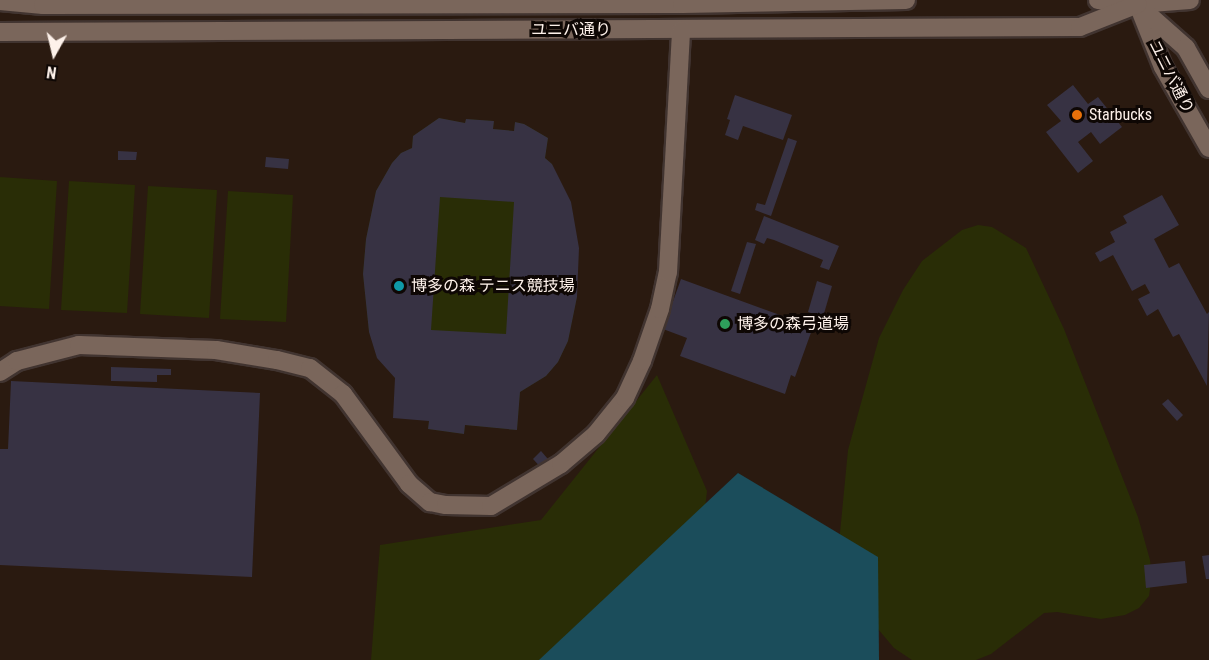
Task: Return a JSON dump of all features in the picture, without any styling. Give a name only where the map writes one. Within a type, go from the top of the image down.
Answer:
[{"type":"street","name":"ユニバ通り","points":[[0,2],[43,5],[906,0]]},
{"type":"street","points":[[1098,0],[1137,2],[1190,0]]},
{"type":"street","name":"ユニバ通り","points":[[0,32],[1080,27],[1137,2]]},
{"type":"street","name":"ユニバ通り","points":[[1137,2],[1186,48],[1209,89]]},
{"type":"street","name":"ユニバ通り","points":[[1137,2],[1163,67],[1209,148]]},
{"type":"street","points":[[0,372],[17,361],[79,345],[216,350],[310,368],[343,394],[409,484],[430,502],[446,506],[491,506],[561,464],[596,434],[625,398],[642,361],[660,309],[668,272],[681,30]]},
{"type":"green space","name":"博多の森 テニス競技場","points":[[439,118],[465,123],[466,119],[494,121],[493,129],[514,131],[515,122],[524,124],[548,138],[545,158],[552,164],[577,297],[568,341],[558,362],[546,376],[520,392],[517,430],[465,425],[464,434],[428,429],[429,421],[395,378],[369,332],[363,274],[366,239],[376,191],[392,163],[401,153],[412,148],[413,136]]},
{"type":"green space","points":[[0,177],[57,181],[49,309],[0,306]]},
{"type":"green space","points":[[69,181],[135,185],[127,313],[61,310]]},
{"type":"green space","points":[[148,186],[217,190],[209,318],[140,314]]},
{"type":"green space","points":[[228,191],[293,195],[286,322],[220,319]]},
{"type":"green space","points":[[978,225],[992,227],[1026,248],[1064,329],[1138,517],[1150,560],[1152,576],[1149,596],[1139,608],[1125,615],[1101,619],[1057,612],[1044,613],[991,654],[976,660],[912,660],[894,648],[856,603],[839,543],[848,450],[879,338],[903,290],[922,261],[962,230]]},
{"type":"green space","points":[[657,375],[707,491],[693,619],[647,660],[371,660],[380,545],[541,520]]},
{"type":"water","points":[[738,473],[878,557],[879,660],[539,660]]},
{"type":"building","points":[[1073,85],[1088,104],[1098,97],[1122,127],[1100,144],[1091,132],[1078,142],[1093,161],[1078,173],[1046,132],[1061,121],[1047,105]]},
{"type":"building","points":[[735,95],[792,115],[783,140],[743,126],[738,140],[725,135],[730,120],[727,119]]},
{"type":"building","name":"博多の森 テニス競技場","points":[[439,118],[465,123],[466,119],[494,121],[493,129],[514,131],[515,122],[524,124],[548,138],[545,158],[552,164],[571,202],[579,248],[577,297],[568,341],[558,362],[546,376],[520,392],[517,430],[465,425],[464,434],[428,429],[429,421],[393,418],[395,378],[377,358],[369,332],[363,274],[366,239],[376,191],[392,163],[401,153],[412,148],[413,136]],"holes":[[[440,197],[514,202],[506,334],[431,330]]]},
{"type":"building","points":[[788,138],[797,141],[771,216],[755,210],[757,203],[765,205]]},
{"type":"building","points":[[118,151],[137,152],[136,160],[118,160]]},
{"type":"building","points":[[266,157],[289,159],[288,169],[265,167]]},
{"type":"building","points":[[1162,195],[1179,225],[1154,239],[1169,268],[1179,263],[1207,314],[1209,312],[1207,386],[1179,334],[1173,337],[1158,309],[1147,316],[1138,299],[1150,293],[1145,284],[1132,291],[1113,255],[1100,262],[1095,253],[1115,242],[1110,232],[1127,223],[1123,216]]},
{"type":"building","points":[[764,216],[839,246],[829,270],[820,267],[823,260],[774,240],[767,238],[764,244],[755,240]]},
{"type":"building","points":[[747,242],[756,244],[740,294],[731,291]]},
{"type":"building","points":[[681,279],[813,327],[795,377],[791,375],[785,394],[680,356],[687,338],[663,329]]},
{"type":"building","points":[[817,281],[832,286],[823,317],[808,312]]},
{"type":"building","points":[[111,367],[171,369],[171,375],[157,375],[157,382],[111,381]]},
{"type":"building","points":[[11,381],[260,393],[252,577],[0,565],[0,449],[8,449]]},
{"type":"building","points":[[1168,399],[1183,415],[1177,421],[1162,404]]},
{"type":"building","points":[[541,451],[554,466],[545,472],[533,459]]},
{"type":"building","points":[[1209,555],[1209,579],[1206,579],[1202,556]]},
{"type":"building","points":[[1185,561],[1187,583],[1146,588],[1144,565]]},
{"type":"place","name":"Starbucks","points":[[1077,115]]},
{"type":"place","name":"博多の森 テニス競技場","points":[[399,286]]},
{"type":"place","name":"博多の森弓道場","points":[[725,324]]}]
